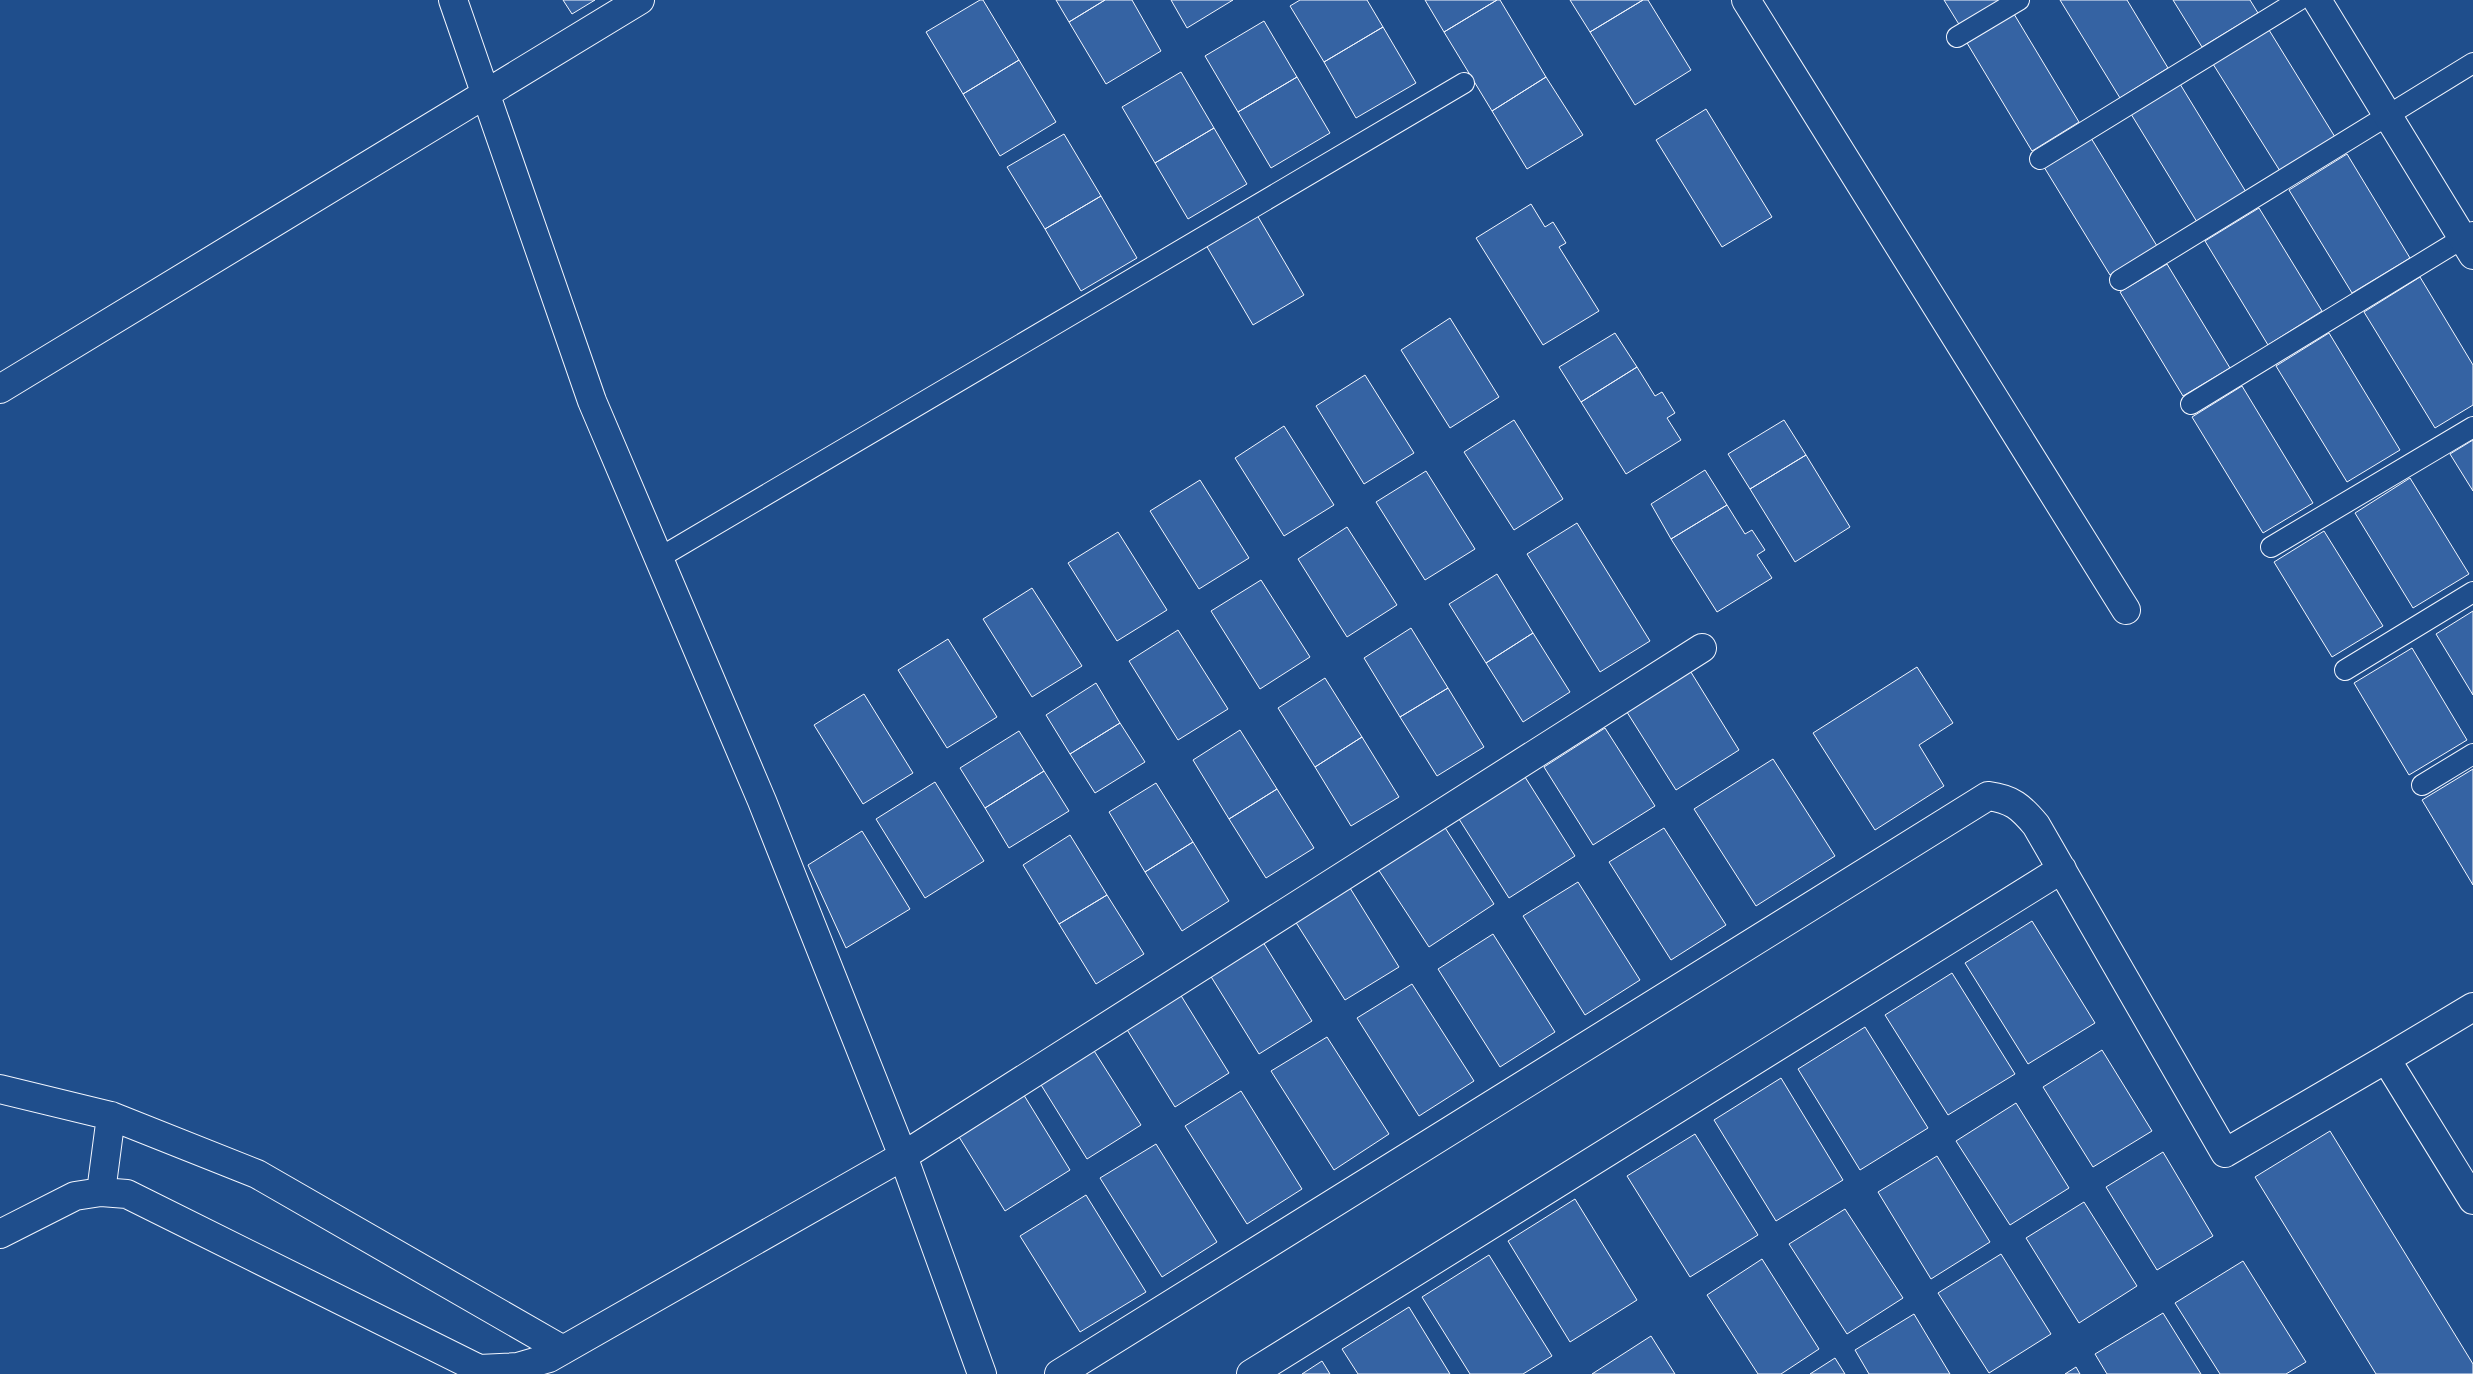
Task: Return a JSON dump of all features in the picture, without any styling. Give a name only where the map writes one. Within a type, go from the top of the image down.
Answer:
[{"type":"street","points":[[453,0],[592,401],[762,801],[903,1156],[982,1374]]},
{"type":"street","points":[[0,389],[485,92],[640,0]]},
{"type":"street","points":[[1746,0],[2126,610]]},
{"type":"street","points":[[2317,0],[2388,116],[2470,242]]},
{"type":"street","points":[[0,1234],[75,1196],[101,1192],[127,1194],[479,1369],[518,1367],[549,1358],[903,1156],[1702,648]]},
{"type":"street","points":[[1059,1374],[1988,796],[2004,798],[2023,809],[2036,825],[2225,1153],[2473,1008]]},
{"type":"street","points":[[1251,1374],[2062,869]]},
{"type":"street","points":[[2386,1059],[2473,1200]]},
{"type":"street","points":[[0,1089],[111,1116],[257,1174],[563,1350]]},
{"type":"street","points":[[101,1192],[111,1116]]},
{"type":"lane","points":[[1957,38],[2019,0]]},
{"type":"lane","points":[[2040,159],[2299,0]]},
{"type":"lane","points":[[2120,280],[2473,63]]},
{"type":"lane","points":[[659,558],[1464,82]]},
{"type":"lane","points":[[2191,404],[2470,242]]},
{"type":"lane","points":[[2270,547],[2473,427]]},
{"type":"lane","points":[[2345,670],[2473,592]]},
{"type":"lane","points":[[2422,784],[2473,754]]},
{"type":"building","points":[[563,0],[595,0],[572,14]]},
{"type":"building","points":[[983,0],[1019,60],[963,94],[926,32]]},
{"type":"building","points":[[1056,0],[1105,0],[1069,22]]},
{"type":"building","points":[[1105,0],[1132,0],[1161,51],[1106,84],[1069,22]]},
{"type":"building","points":[[1171,0],[1233,0],[1187,28]]},
{"type":"building","points":[[1300,0],[1367,0],[1383,27],[1324,62],[1290,6]]},
{"type":"building","points":[[1425,0],[1497,0],[1444,32]]},
{"type":"building","points":[[1500,0],[1546,77],[1492,111],[1444,32]]},
{"type":"building","points":[[1570,0],[1643,0],[1590,32]]},
{"type":"building","points":[[1643,0],[1648,0],[1691,70],[1635,105],[1590,32]]},
{"type":"building","points":[[1944,0],[2002,0],[1960,26]]},
{"type":"building","points":[[2060,0],[2127,0],[2168,68],[2120,98]]},
{"type":"building","points":[[2173,0],[2250,0],[2258,13],[2202,47]]},
{"type":"building","points":[[2014,14],[2079,122],[2032,151],[1967,43]]},
{"type":"building","points":[[1264,21],[1297,77],[1238,112],[1205,56]]},
{"type":"building","points":[[1383,27],[1416,83],[1356,118],[1324,62]]},
{"type":"building","points":[[2269,30],[2335,137],[2280,171],[2213,64]]},
{"type":"building","points":[[1019,60],[1056,122],[1000,156],[963,94]]},
{"type":"building","points":[[1181,72],[1214,128],[1155,163],[1122,107]]},
{"type":"building","points":[[1297,77],[1330,133],[1271,168],[1238,112]]},
{"type":"building","points":[[1546,77],[1583,135],[1527,169],[1492,111]]},
{"type":"building","points":[[2180,84],[2246,192],[2197,222],[2131,114]]},
{"type":"building","points":[[1706,109],[1772,217],[1722,247],[1656,140]]},
{"type":"building","points":[[1214,128],[1247,184],[1188,219],[1155,163]]},
{"type":"building","points":[[1064,134],[1101,196],[1045,229],[1007,167]]},
{"type":"building","points":[[2091,138],[2157,246],[2110,275],[2044,167]]},
{"type":"building","points":[[2347,154],[2410,258],[2352,293],[2289,190]]},
{"type":"building","points":[[1101,196],[1137,258],[1081,291],[1045,229]]},
{"type":"building","points":[[1531,204],[1545,227],[1553,222],[1566,243],[1559,247],[1599,311],[1543,345],[1476,238]]},
{"type":"building","points":[[2259,208],[2322,311],[2268,345],[2205,241]]},
{"type":"building","points":[[1257,215],[1304,295],[1253,325],[1206,245]]},
{"type":"building","points":[[2167,264],[2230,368],[2183,396],[2120,292]]},
{"type":"building","points":[[2420,277],[2473,365],[2473,405],[2435,428],[2364,312]]},
{"type":"building","points":[[1450,318],[1499,397],[1450,428],[1401,350]]},
{"type":"building","points":[[1615,333],[1637,367],[1581,402],[1559,367]]},
{"type":"building","points":[[2329,333],[2400,450],[2347,482],[2276,366]]},
{"type":"building","points":[[1637,367],[1655,396],[1662,392],[1675,413],[1667,418],[1681,440],[1626,474],[1581,402]]},
{"type":"building","points":[[1365,375],[1414,453],[1364,484],[1316,406]]},
{"type":"building","points":[[2242,386],[2313,503],[2263,533],[2192,417]]},
{"type":"building","points":[[1514,420],[1563,499],[1514,530],[1464,452]]},
{"type":"building","points":[[1784,420],[1806,455],[1750,489],[1728,454]]},
{"type":"building","points":[[1284,426],[1334,505],[1284,536],[1235,458]]},
{"type":"building","points":[[2473,440],[2473,491],[2450,454]]},
{"type":"building","points":[[1806,455],[1850,527],[1795,562],[1750,489]]},
{"type":"building","points":[[1705,470],[1727,505],[1671,539],[1651,504]]},
{"type":"building","points":[[1426,471],[1475,549],[1425,580],[1376,502]]},
{"type":"building","points":[[2410,478],[2469,574],[2413,608],[2355,513]]},
{"type":"building","points":[[1200,480],[1249,558],[1199,589],[1150,511]]},
{"type":"building","points":[[1727,505],[1745,534],[1752,530],[1765,550],[1757,555],[1772,578],[1717,612],[1671,539]]},
{"type":"building","points":[[1577,523],[1650,641],[1600,672],[1527,554]]},
{"type":"building","points":[[1347,527],[1397,605],[1347,637],[1298,559]]},
{"type":"building","points":[[2324,531],[2383,626],[2332,657],[2274,562]]},
{"type":"building","points":[[1118,532],[1167,610],[1117,641],[1068,563]]},
{"type":"building","points":[[1497,574],[1533,633],[1486,663],[1449,604]]},
{"type":"building","points":[[1261,580],[1310,657],[1260,689],[1211,611]]},
{"type":"building","points":[[1032,588],[1082,666],[1032,697],[983,619]]},
{"type":"building","points":[[2473,611],[2473,695],[2436,634]]},
{"type":"building","points":[[1411,628],[1448,688],[1400,717],[1364,658]]},
{"type":"building","points":[[1178,630],[1228,709],[1178,740],[1129,661]]},
{"type":"building","points":[[1533,633],[1570,692],[1523,722],[1486,663]]},
{"type":"building","points":[[948,639],[997,717],[947,748],[898,670]]},
{"type":"building","points":[[2412,648],[2467,740],[2409,775],[2354,683]]},
{"type":"building","points":[[1917,667],[1953,723],[1919,745],[1944,786],[1875,830],[1813,733]]},
{"type":"building","points":[[1689,669],[1739,750],[1676,790],[1625,709]]},
{"type":"building","points":[[1325,678],[1362,737],[1315,767],[1278,708]]},
{"type":"building","points":[[1096,683],[1120,723],[1070,754],[1046,715]]},
{"type":"building","points":[[1448,688],[1484,747],[1437,776],[1400,717]]},
{"type":"building","points":[[864,694],[913,773],[863,804],[814,725]]},
{"type":"building","points":[[1120,723],[1145,762],[1095,793],[1070,754]]},
{"type":"building","points":[[1605,728],[1655,806],[1593,845],[1544,767]]},
{"type":"building","points":[[1240,730],[1277,789],[1229,819],[1193,760]]},
{"type":"building","points":[[1019,731],[1044,771],[985,808],[960,768]]},
{"type":"building","points":[[1362,737],[1399,797],[1351,826],[1315,767]]},
{"type":"building","points":[[1773,759],[1835,856],[1756,906],[1694,809]]},
{"type":"building","points":[[2473,769],[2473,885],[2422,800]]},
{"type":"building","points":[[1044,771],[1069,811],[1009,848],[985,808]]},
{"type":"building","points":[[1525,777],[1575,856],[1509,898],[1459,819]]},
{"type":"building","points":[[935,782],[984,861],[925,898],[876,819]]},
{"type":"building","points":[[1156,783],[1193,842],[1145,872],[1109,812]]},
{"type":"building","points":[[1277,789],[1314,848],[1266,878],[1229,819]]},
{"type":"building","points":[[1444,826],[1494,904],[1429,947],[1378,869]]},
{"type":"building","points":[[1664,828],[1726,925],[1671,960],[1609,862]]},
{"type":"building","points":[[862,831],[910,909],[846,948],[808,865]]},
{"type":"building","points":[[1070,835],[1107,895],[1059,924],[1023,865]]},
{"type":"building","points":[[1193,842],[1229,901],[1182,931],[1145,872]]},
{"type":"building","points":[[1578,882],[1640,980],[1585,1015],[1523,916]]},
{"type":"building","points":[[1350,888],[1399,967],[1345,1000],[1295,921]]},
{"type":"building","points":[[1107,895],[1144,954],[1096,984],[1059,924]]},
{"type":"building","points":[[2032,921],[2095,1023],[2028,1064],[1965,963]]},
{"type":"building","points":[[1493,934],[1555,1032],[1500,1067],[1438,969]]},
{"type":"building","points":[[1263,942],[1312,1021],[1259,1054],[1210,975]]},
{"type":"building","points":[[1952,973],[2015,1074],[1948,1115],[1885,1015]]},
{"type":"building","points":[[1412,984],[1474,1081],[1419,1116],[1357,1018]]},
{"type":"building","points":[[1180,994],[1229,1073],[1175,1107],[1126,1028]]},
{"type":"building","points":[[1865,1027],[1928,1128],[1860,1170],[1798,1069]]},
{"type":"building","points":[[1327,1037],[1389,1134],[1334,1170],[1271,1071]]},
{"type":"building","points":[[1091,1046],[1141,1125],[1087,1159],[1038,1080]]},
{"type":"building","points":[[2102,1050],[2152,1131],[2093,1167],[2043,1087]]},
{"type":"building","points":[[1781,1078],[1843,1180],[1776,1221],[1714,1120]]},
{"type":"building","points":[[1241,1091],[1302,1189],[1247,1224],[1185,1126]]},
{"type":"building","points":[[1022,1092],[1070,1170],[1005,1211],[956,1132]]},
{"type":"building","points":[[2016,1103],[2069,1188],[2010,1225],[1956,1141]]},
{"type":"building","points":[[2330,1131],[2473,1364],[2473,1374],[2376,1374],[2255,1177]]},
{"type":"building","points":[[1695,1134],[1758,1235],[1690,1277],[1627,1176]]},
{"type":"building","points":[[1156,1144],[1217,1242],[1162,1277],[1100,1178]]},
{"type":"building","points":[[2163,1152],[2213,1236],[2157,1270],[2106,1187]]},
{"type":"building","points":[[1937,1156],[1990,1242],[1931,1279],[1878,1192]]},
{"type":"building","points":[[1086,1195],[1146,1292],[1080,1332],[1020,1236]]},
{"type":"building","points":[[1575,1199],[1637,1300],[1570,1342],[1508,1241]]},
{"type":"building","points":[[2084,1202],[2137,1286],[2079,1323],[2026,1238]]},
{"type":"building","points":[[1845,1209],[1903,1298],[1847,1334],[1789,1244]]},
{"type":"building","points":[[2001,1254],[2051,1334],[1989,1373],[1938,1293]]},
{"type":"building","points":[[1489,1255],[1552,1356],[1523,1374],[1470,1374],[1422,1297]]},
{"type":"building","points":[[1762,1259],[1819,1349],[1781,1374],[1758,1374],[1707,1295]]},
{"type":"building","points":[[2243,1261],[2306,1362],[2286,1374],[2220,1374],[2175,1303]]},
{"type":"building","points":[[1409,1307],[1450,1374],[1358,1374],[1342,1349]]},
{"type":"building","points":[[2163,1313],[2201,1374],[2107,1374],[2095,1354]]},
{"type":"building","points":[[1914,1314],[1950,1374],[1869,1374],[1855,1350]]},
{"type":"building","points":[[1651,1336],[1675,1374],[1592,1374]]},
{"type":"building","points":[[1835,1358],[1845,1374],[1810,1374]]},
{"type":"building","points":[[1322,1361],[1330,1374],[1302,1374]]},
{"type":"building","points":[[2076,1367],[2080,1374],[2065,1374]]}]
